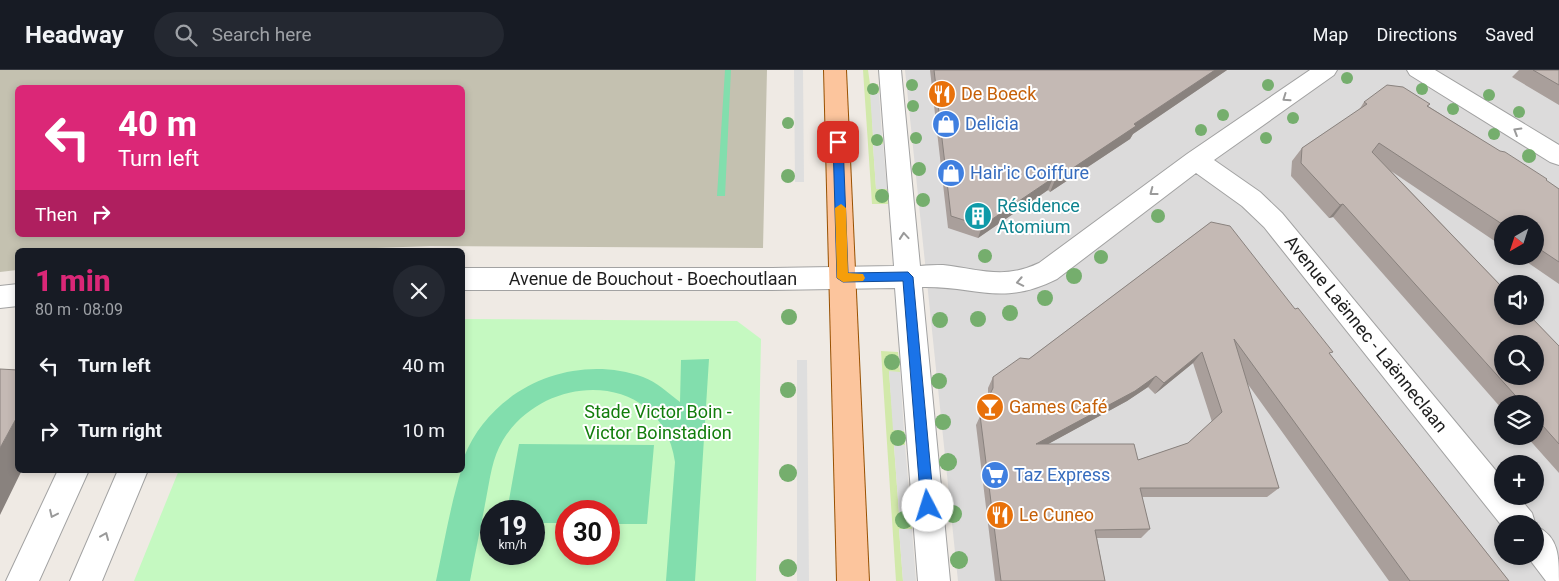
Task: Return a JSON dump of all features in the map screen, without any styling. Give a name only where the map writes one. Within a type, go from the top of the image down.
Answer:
[{"type":"main road","points":[[836,70],[853,581]]},
{"type":"street","points":[[890,70],[934,581]]},
{"type":"street","name":"Avenue de Bouchout - Boechoutlaan","points":[[465,279],[942,276],[970,281],[1013,284],[1033,280],[1048,271],[1196,160],[1326,70]]},
{"type":"street","points":[[1418,70],[1559,156]]},
{"type":"street","name":"Avenue Laënnec - Laënneclaan","points":[[1196,160],[1251,199],[1273,220],[1514,515]]},
{"type":"street","points":[[0,297],[15,295]]},
{"type":"street","points":[[22,581],[73,473]]},
{"type":"street","points":[[86,581],[132,473]]},
{"type":"street","points":[[1544,552],[1559,571]]},
{"type":"shaded area","points":[[0,70],[767,70],[763,248],[430,246],[376,248],[15,248],[15,270],[0,272]]},
{"type":"shaded area","points":[[794,70],[803,70],[804,182],[795,182]]},
{"type":"shaded area","points":[[905,70],[1559,70],[1559,581],[958,581]]},
{"type":"shaded area","points":[[870,93],[879,93],[882,136],[873,136]]},
{"type":"shaded area","points":[[883,144],[887,189],[876,189],[873,145]]},
{"type":"shaded area","points":[[797,360],[807,360],[809,581],[797,581]]},
{"type":"shaded area","points":[[889,371],[900,372],[904,431],[893,430]]},
{"type":"shaded area","points":[[894,445],[905,445],[911,513],[899,514]]},
{"type":"shaded area","points":[[899,529],[912,529],[916,581],[903,581]]},
{"type":"green space","points":[[725,70],[731,70],[725,196],[717,196]]},
{"type":"green space","points":[[863,70],[868,70],[870,84],[878,84],[879,93],[871,93],[873,136],[882,136],[883,144],[873,145],[876,188],[887,189],[888,204],[872,204]]},
{"type":"green space","name":"Stade Victor Boin - Victor Boinstadion","points":[[465,319],[737,321],[761,339],[756,581],[134,581],[178,473],[465,473]]},
{"type":"green space","points":[[881,351],[898,352],[900,372],[889,372],[894,430],[904,431],[905,445],[894,446],[899,513],[911,513],[912,529],[899,529],[903,581],[896,581]]},
{"type":"green space","points":[[709,359],[695,581],[666,581],[675,462],[666,432],[649,410],[626,396],[600,390],[573,392],[546,401],[522,417],[499,447],[490,476],[485,500],[480,500],[480,528],[470,581],[436,581],[458,481],[461,473],[465,473],[465,455],[477,433],[494,412],[514,395],[537,382],[563,373],[589,369],[616,370],[648,379],[680,402],[681,360]]},
{"type":"green space","points":[[519,444],[654,445],[647,524],[620,524],[620,500],[555,500],[555,523],[545,523],[545,500],[509,500]]},
{"type":"building","points":[[934,70],[1215,70],[1134,124],[1136,126],[1055,180],[1053,178],[982,226],[951,216]]},
{"type":"building","points":[[1533,70],[1559,70],[1559,85]]},
{"type":"building","points":[[1387,85],[1403,87],[1430,104],[1427,106],[1500,151],[1505,152],[1559,189],[1559,262],[1544,252],[1544,215],[1494,215],[1494,219],[1379,143],[1372,152],[1494,279],[1494,325],[1539,325],[1559,346],[1559,444],[1544,427],[1544,395],[1515,395],[1506,385],[1544,385],[1544,335],[1494,335],[1494,372],[1343,204],[1340,205],[1301,163],[1302,148],[1367,104],[1364,102]]},
{"type":"building","points":[[1211,222],[1230,226],[1295,309],[1298,308],[1333,352],[1329,353],[1494,562],[1494,565],[1496,565],[1509,581],[1410,581],[1234,339],[1279,488],[1140,488],[1150,529],[1095,530],[1105,581],[1001,581],[980,415],[993,388],[993,377],[1020,358],[1029,359]],"holes":[[[1202,352],[1222,412],[1188,443],[1138,460],[1134,444],[1036,444],[1135,391],[1156,376],[1164,383]]]},
{"type":"building","points":[[0,369],[15,370],[15,420],[0,448]]},
{"type":"slow traffic","points":[[841,208],[843,278],[860,278]]},
{"type":"place","name":"De Boeck","points":[[942,94]]},
{"type":"place","name":"Delicia","points":[[946,124]]},
{"type":"place","name":"Hair'ic Coiffure","points":[[951,173]]},
{"type":"place","name":"Résidence Atomium","points":[[978,216]]},
{"type":"place","name":"Games Café","points":[[990,407]]},
{"type":"place","name":"Taz Express","points":[[995,475]]},
{"type":"place","name":"Le Cuneo","points":[[1000,515]]},
{"type":"route","points":[[838,142],[843,278],[908,277],[928,506]]}]
